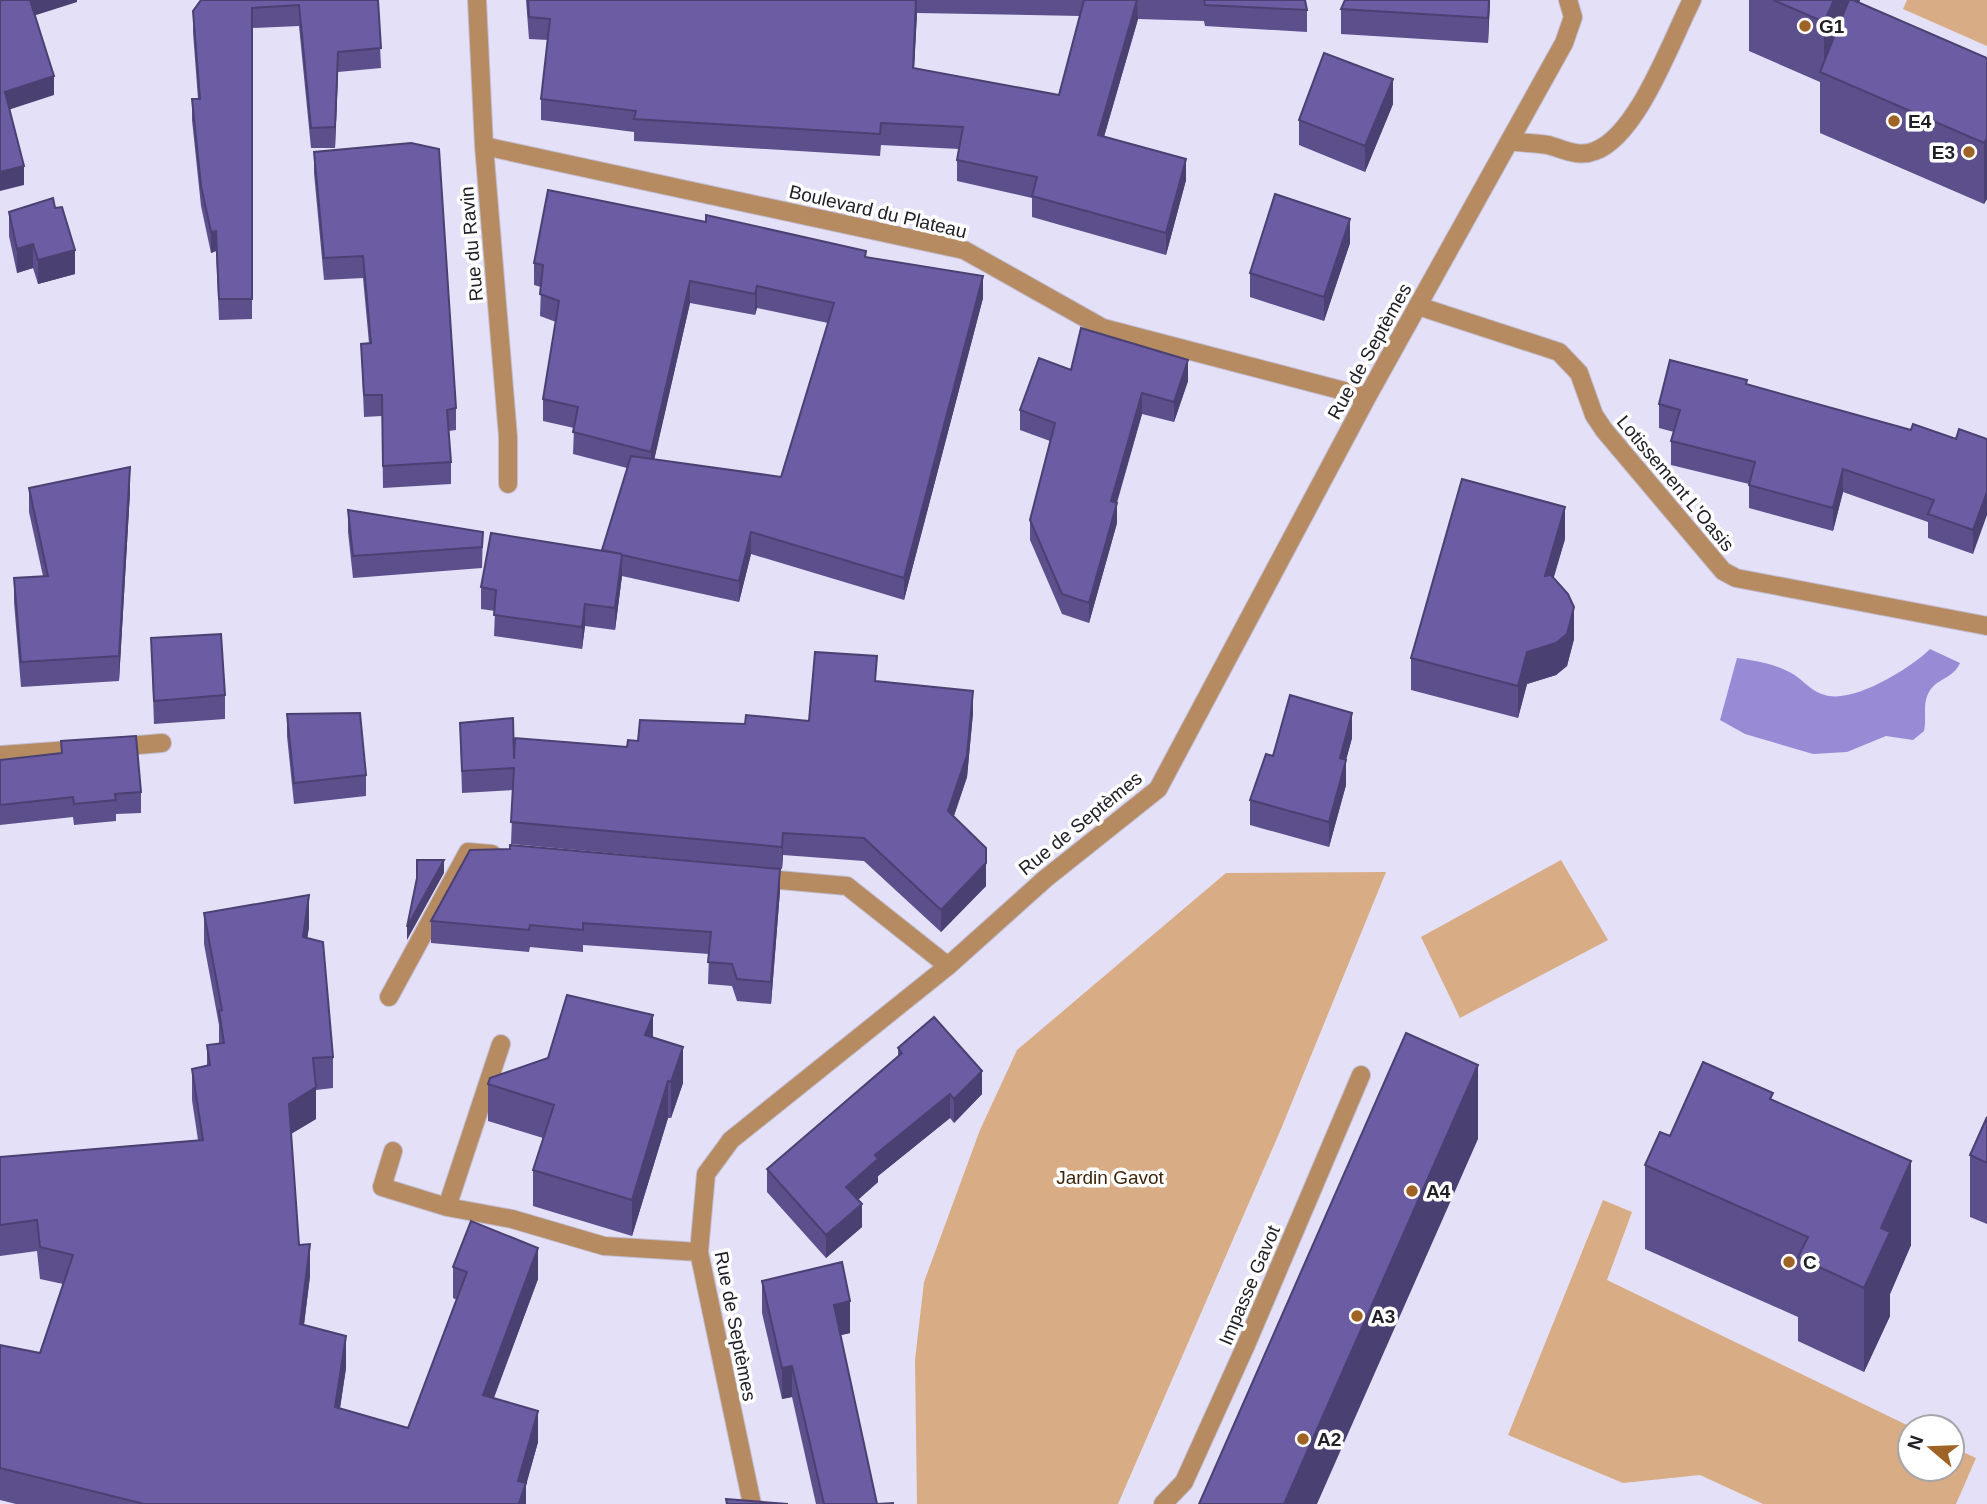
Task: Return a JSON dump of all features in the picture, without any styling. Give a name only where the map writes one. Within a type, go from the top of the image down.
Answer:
[{"type":"street","name":"Rue du Ravin","points":[[477,0],[484,146],[508,437],[508,484]]},
{"type":"street","name":"Rue de Septèmes","points":[[752,1504],[699,1252],[706,1174],[731,1139],[948,966],[1045,879],[1158,789],[1367,397],[1564,43],[1573,17],[1568,0]]},
{"type":"street","points":[[1510,141],[1548,145],[1569,153],[1594,152],[1616,138],[1633,119],[1692,0]]},
{"type":"street","name":"Boulevard du Plateau","points":[[484,146],[964,250],[1103,328],[1367,397]]},
{"type":"street","name":"Lotissement L'Oasis","points":[[1418,306],[1559,352],[1570,361],[1604,430],[1723,571],[1736,578],[1987,626]]},
{"type":"street","points":[[0,755],[162,743]]},
{"type":"street","points":[[390,997],[468,852],[509,856]]},
{"type":"street","points":[[738,876],[847,886],[948,966]]},
{"type":"street","points":[[447,1207],[501,1044]]},
{"type":"street","name":"Impasse Gavot","points":[[1163,1504],[1184,1482],[1361,1075]]},
{"type":"street","points":[[393,1151],[382,1187],[447,1207],[512,1219],[604,1246],[699,1252]]},
{"type":"green space","points":[[1907,0],[1987,0],[1987,46],[1903,9]]},
{"type":"green space","points":[[1561,860],[1608,940],[1460,1018],[1421,937]]},
{"type":"green space","name":"Jardin Gavot","points":[[1386,872],[1281,1129],[1118,1504],[917,1504],[915,1360],[924,1282],[980,1130],[1017,1050],[1226,873]]},
{"type":"green space","points":[[1603,1200],[1632,1212],[1607,1280],[1896,1420],[1896,1483],[1965,1483],[1956,1504],[1763,1504],[1700,1475],[1623,1483],[1508,1435]]},
{"type":"green space","points":[[1966,1453],[1976,1458],[1966,1481]]},
{"type":"shaded area","points":[[1930,649],[1960,663],[1953,672],[1932,687],[1926,701],[1924,731],[1913,740],[1886,736],[1847,752],[1813,754],[1745,734],[1720,720],[1737,658],[1780,668],[1816,691],[1837,696],[1851,694],[1881,682]]},
{"type":"building","points":[[0,0],[30,0],[54,76],[5,92],[24,166],[0,172]]},
{"type":"building","points":[[201,0],[378,0],[381,48],[338,52],[335,127],[311,128],[299,5],[252,8],[252,299],[219,299],[216,231],[211,232],[201,186],[192,99],[200,99],[193,11]]},
{"type":"building","points":[[528,0],[916,0],[913,68],[1059,95],[1084,0],[1137,0],[1098,135],[1186,159],[1166,233],[1032,196],[1037,177],[957,160],[963,127],[881,123],[880,134],[634,119],[636,111],[541,99],[550,19],[529,17]]},
{"type":"building","points":[[1204,0],[1305,0],[1307,10],[1205,5]]},
{"type":"building","points":[[1345,0],[1489,0],[1488,18],[1341,9]]},
{"type":"building","points":[[1773,0],[1834,0],[1824,22]]},
{"type":"building","points":[[1849,0],[1987,58],[1987,138],[1984,143],[1820,72]]},
{"type":"building","points":[[1324,53],[1393,79],[1365,146],[1299,120]]},
{"type":"building","points":[[411,143],[439,149],[456,408],[447,410],[451,462],[383,466],[382,395],[364,395],[361,344],[371,343],[363,256],[324,258],[314,152]]},
{"type":"building","points":[[548,190],[706,222],[706,215],[866,251],[865,257],[983,276],[904,578],[751,532],[739,581],[622,555],[615,608],[585,604],[582,627],[494,615],[496,590],[481,587],[491,533],[622,554],[602,550],[631,456],[781,477],[834,303],[757,286],[755,294],[690,281],[651,452],[573,432],[578,407],[543,399],[559,301],[540,294],[543,265],[534,263]]},
{"type":"building","points":[[1275,194],[1350,219],[1324,297],[1250,273]]},
{"type":"building","points":[[53,198],[55,208],[62,207],[75,250],[38,260],[33,244],[17,249],[9,212]]},
{"type":"building","points":[[1081,328],[1188,360],[1174,402],[1142,393],[1111,501],[1117,503],[1089,603],[1062,594],[1030,520],[1055,423],[1020,410],[1039,358],[1071,370]]},
{"type":"building","points":[[1670,360],[1747,380],[1746,384],[1911,430],[1913,424],[1956,439],[1959,429],[1987,439],[1987,492],[1973,530],[1928,514],[1934,500],[1843,469],[1833,508],[1749,485],[1755,462],[1671,441],[1680,410],[1659,404]]},
{"type":"building","points":[[130,467],[119,656],[21,662],[14,578],[48,576],[29,488]]},
{"type":"building","points":[[1462,479],[1565,507],[1545,576],[1551,575],[1568,594],[1574,607],[1567,634],[1556,643],[1527,652],[1518,686],[1411,658]]},
{"type":"building","points":[[348,510],[483,532],[482,547],[353,556]]},
{"type":"building","points":[[221,634],[225,695],[154,701],[151,638]]},
{"type":"building","points":[[815,652],[877,656],[875,681],[973,691],[967,755],[948,811],[986,848],[986,863],[941,910],[864,838],[783,833],[782,847],[511,822],[514,768],[462,771],[460,723],[513,718],[514,759],[515,738],[627,747],[628,740],[638,741],[640,720],[745,724],[746,715],[809,721]]},
{"type":"building","points":[[1290,695],[1352,713],[1340,758],[1346,760],[1329,822],[1250,800],[1266,754],[1273,756]]},
{"type":"building","points":[[360,713],[366,775],[294,783],[287,714]]},
{"type":"building","points":[[136,736],[141,792],[115,794],[116,800],[74,804],[73,797],[0,805],[0,760],[62,753],[61,741]]},
{"type":"building","points":[[510,845],[780,869],[771,982],[737,979],[732,964],[708,962],[711,932],[583,923],[583,930],[530,925],[529,930],[431,921],[470,850],[510,849]]},
{"type":"building","points":[[417,860],[444,860],[407,927],[417,878]]},
{"type":"building","points":[[309,895],[303,937],[323,942],[333,1057],[313,1058],[316,1087],[289,1104],[299,1245],[310,1244],[300,1324],[346,1336],[335,1407],[408,1428],[467,1272],[453,1267],[471,1221],[538,1248],[483,1395],[538,1411],[518,1481],[526,1483],[519,1503],[522,1504],[144,1504],[0,1468],[0,1345],[40,1353],[73,1255],[40,1247],[37,1220],[0,1225],[0,1157],[203,1140],[192,1069],[210,1065],[207,1045],[224,1043],[219,1011],[222,1010],[204,913]]},
{"type":"building","points":[[567,995],[653,1015],[645,1035],[683,1047],[671,1082],[668,1081],[632,1200],[533,1170],[554,1105],[488,1084],[490,1078],[548,1058]]},
{"type":"building","points":[[934,1017],[982,1071],[954,1099],[950,1094],[875,1155],[878,1159],[846,1187],[862,1204],[826,1235],[767,1169],[902,1053],[898,1048]]},
{"type":"building","points":[[1406,1033],[1478,1065],[1284,1504],[1199,1504]]},
{"type":"building","points":[[1703,1062],[1773,1093],[1770,1099],[1911,1161],[1881,1228],[1890,1232],[1864,1288],[1798,1257],[1808,1237],[1645,1165],[1660,1132],[1670,1136]]},
{"type":"building","points":[[1987,1117],[1987,1163],[1970,1155]]},
{"type":"building","points":[[842,1262],[850,1301],[834,1305],[877,1504],[824,1504],[792,1366],[782,1368],[762,1281]]},
{"type":"building","points":[[726,1499],[788,1504],[727,1504]]},
{"type":"place","name":"G1","points":[[1805,26]]},
{"type":"place","name":"E4","points":[[1894,121]]},
{"type":"place","name":"E3","points":[[1969,152]]},
{"type":"place","name":"A4","points":[[1412,1191]]},
{"type":"place","name":"C","points":[[1789,1262]]},
{"type":"place","name":"A3","points":[[1357,1316]]},
{"type":"place","name":"A2","points":[[1303,1439]]}]
